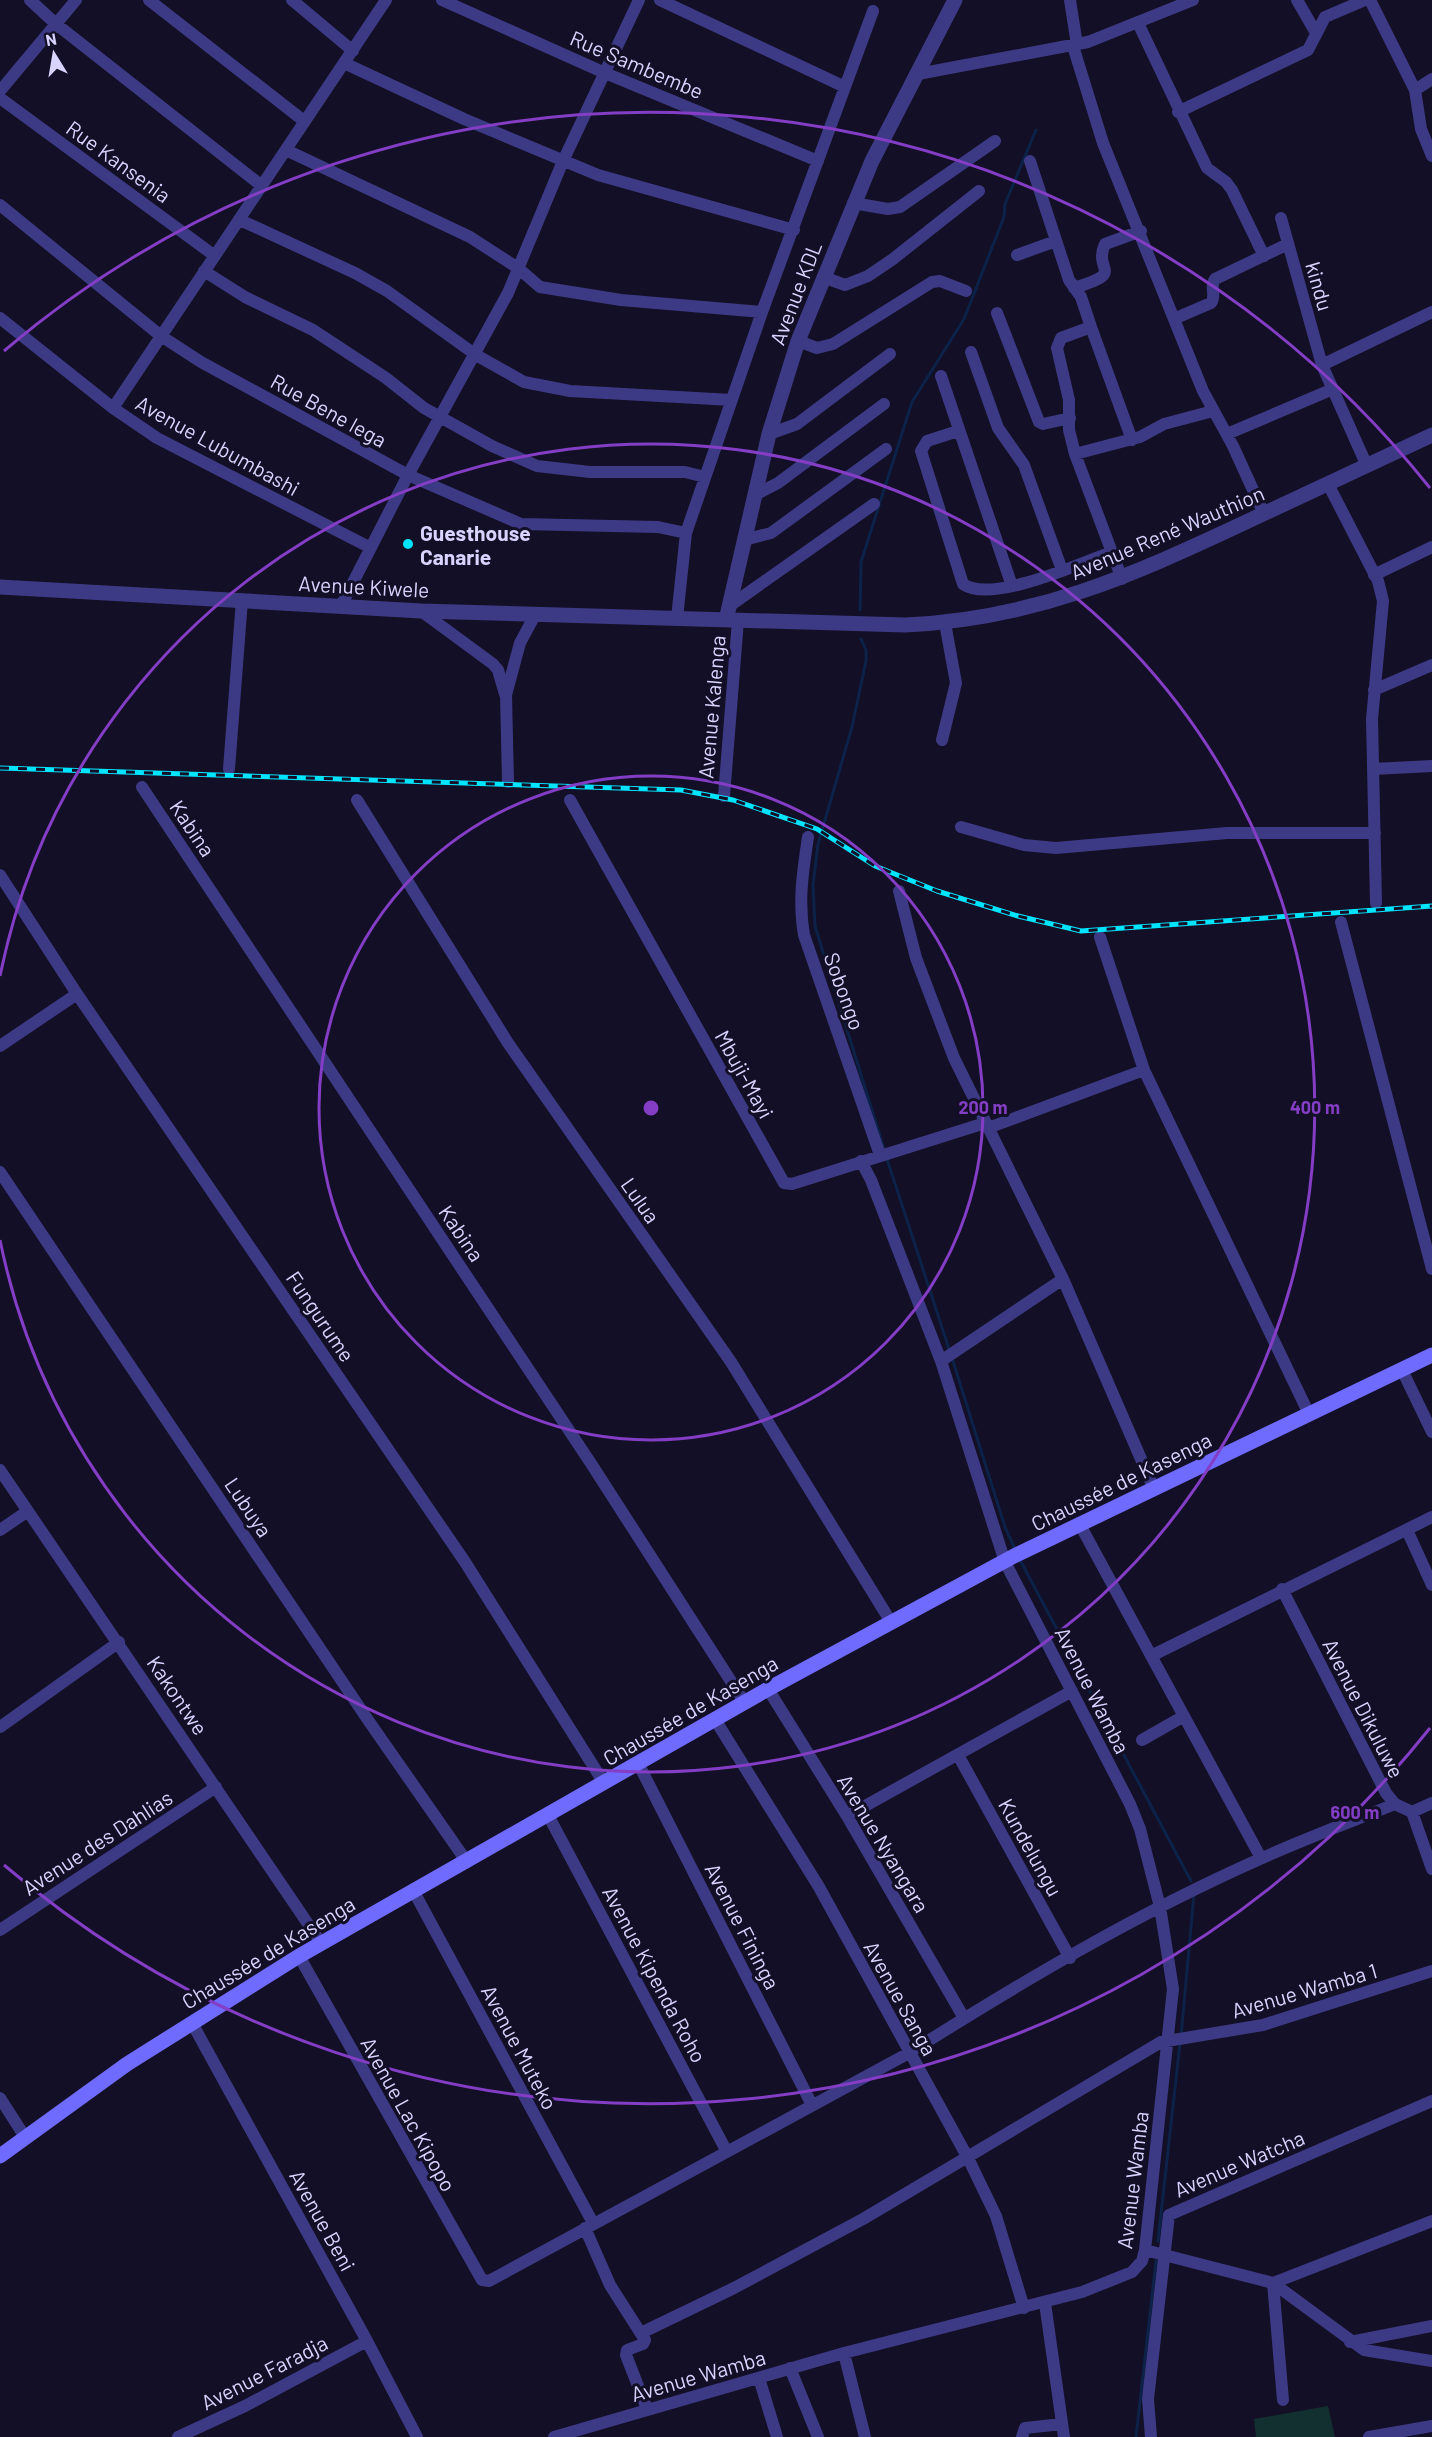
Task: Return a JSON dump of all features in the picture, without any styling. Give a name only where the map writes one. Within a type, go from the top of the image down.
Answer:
[{"type":"main road","name":"Chaussée de Kasenga","points":[[0,2156],[127,2064],[299,1956],[716,1721],[768,1689],[1079,1523],[1432,1355]]},
{"type":"street","points":[[30,0],[56,24],[262,186]]},
{"type":"street","points":[[0,91],[76,0]]},
{"type":"street","points":[[149,0],[304,121]]},
{"type":"street","points":[[292,0],[353,51]]},
{"type":"street","points":[[113,408],[386,0]]},
{"type":"street","name":"Rue Sambembe","points":[[442,0],[605,73],[818,161]]},
{"type":"street","points":[[341,606],[369,547],[476,356],[518,268],[563,161],[639,0]]},
{"type":"street","points":[[660,0],[845,87]]},
{"type":"street","name":"Avenue KDL","points":[[730,616],[744,540],[769,434],[798,341],[853,203],[955,0]]},
{"type":"street","points":[[1070,0],[1075,46],[1090,109],[1213,411],[1227,434],[1264,514]]},
{"type":"street","points":[[918,74],[1075,46],[1192,0]]},
{"type":"street","points":[[1297,0],[1316,33]]},
{"type":"street","points":[[1178,112],[1308,50],[1326,16],[1365,0]]},
{"type":"street","points":[[1370,0],[1415,90],[1421,129],[1432,156]]},
{"type":"street","points":[[676,618],[686,533],[762,312],[873,12]]},
{"type":"street","points":[[1138,23],[1178,112],[1207,168],[1226,182],[1232,190],[1264,256]]},
{"type":"street","points":[[344,63],[464,119],[563,161],[634,187],[794,230]]},
{"type":"street","points":[[1415,90],[1432,79]]},
{"type":"street","name":"Rue Kansenia","points":[[0,98],[215,256]]},
{"type":"street","points":[[853,203],[888,209],[900,207],[995,141]]},
{"type":"street","points":[[286,150],[470,237],[518,268],[540,287],[621,300],[762,312]]},
{"type":"street","points":[[1030,161],[1056,241],[1074,288],[1081,297],[1132,440]]},
{"type":"street","points":[[823,277],[845,285],[868,276],[979,191]]},
{"type":"street","name":"Rue Bene lega","points":[[0,206],[161,336],[201,362],[408,475],[521,524],[658,526],[686,533]]},
{"type":"street","name":"kindu","points":[[1281,219],[1322,365],[1367,466]]},
{"type":"street","points":[[240,220],[387,291],[476,356],[524,382],[549,388],[732,400]]},
{"type":"street","points":[[1074,288],[1102,277],[1105,273],[1102,252],[1105,244],[1141,231]]},
{"type":"street","points":[[1017,255],[1056,241]]},
{"type":"street","points":[[1176,318],[1211,303],[1213,298],[1211,287],[1215,279],[1288,244]]},
{"type":"street","points":[[204,271],[246,297],[312,330],[441,417],[492,446],[537,466],[568,471],[675,472],[705,477]]},
{"type":"street","points":[[798,341],[817,348],[833,344],[932,282],[940,281],[966,291]]},
{"type":"street","points":[[1322,365],[1432,312]]},
{"type":"street","points":[[997,313],[1039,422],[1043,424],[1070,418]]},
{"type":"street","name":"Avenue Lubumbashi","points":[[0,318],[113,408],[157,438],[369,547]]},
{"type":"street","points":[[1091,327],[1064,336],[1057,343],[1070,418],[1069,430],[1075,454],[1122,579]]},
{"type":"street","points":[[971,352],[998,428],[1023,465],[1062,570]]},
{"type":"street","points":[[769,434],[797,424],[890,354]]},
{"type":"street","points":[[941,376],[957,431],[1012,586]]},
{"type":"street","points":[[1227,434],[1333,389]]},
{"type":"street","points":[[755,495],[778,483],[884,404]]},
{"type":"street","points":[[1075,454],[1132,440],[1147,435],[1164,424],[1213,411]]},
{"type":"street","points":[[957,431],[927,441],[921,452],[963,584],[978,591],[1012,586],[1111,552]]},
{"type":"street","name":"Avenue René Wauthion","points":[[730,616],[905,625],[945,623],[1046,604],[1122,579],[1432,435]]},
{"type":"street","points":[[744,540],[771,533],[886,449]]},
{"type":"street","points":[[1328,484],[1382,592],[1383,610],[1374,690],[1376,903]]},
{"type":"street","points":[[730,616],[874,504]]},
{"type":"street","points":[[1374,575],[1432,547]]},
{"type":"street","name":"Avenue Kiwele","points":[[0,587],[421,611],[676,618],[730,616]]},
{"type":"street","points":[[229,769],[242,600]]},
{"type":"street","points":[[421,611],[493,664],[498,670],[506,695]]},
{"type":"street","points":[[508,783],[506,695],[520,643],[536,615]]},
{"type":"street","name":"Avenue Kalenga","points":[[724,796],[730,616]]},
{"type":"street","points":[[942,740],[956,683],[945,623]]},
{"type":"street","points":[[1374,690],[1432,665]]},
{"type":"street","points":[[1373,770],[1432,766]]},
{"type":"street","name":"Kabina","points":[[142,787],[592,1465],[745,1703]]},
{"type":"street","name":"Lulua","points":[[357,800],[508,1044],[731,1362],[891,1622]]},
{"type":"street","name":"Mbuji-Mayi","points":[[570,800],[782,1180],[792,1184],[880,1155],[986,1126],[1144,1070]]},
{"type":"street","points":[[961,827],[1024,845],[1056,848],[1227,833],[1375,833]]},
{"type":"street","name":"Sobongo","points":[[808,837],[801,883],[800,913],[804,935],[880,1155]]},
{"type":"street","name":"Fungurume","points":[[0,875],[77,994],[465,1562],[604,1784]]},
{"type":"street","points":[[899,891],[931,1000],[986,1126],[1062,1279],[1154,1489]]},
{"type":"street","points":[[1341,922],[1432,1269]]},
{"type":"street","points":[[1100,937],[1144,1070],[1309,1414]]},
{"type":"street","points":[[0,1046],[77,994]]},
{"type":"street","name":"Avenue Wamba","points":[[554,2437],[790,2368],[1045,2303],[1122,2277],[1139,2265],[1144,2250],[1177,2039],[1172,1976],[1160,1907],[1135,1815],[1072,1691],[1014,1556],[872,1180],[861,1161]]},
{"type":"street","name":"Lubuya","points":[[0,1172],[466,1862]]},
{"type":"street","points":[[940,1361],[1062,1279]]},
{"type":"street","points":[[1401,1370],[1432,1432]]},
{"type":"street","name":"Kakontwe","points":[[0,1470],[119,1642],[321,1943]]},
{"type":"street","points":[[0,1530],[28,1511]]},
{"type":"street","points":[[1150,1656],[1432,1517]]},
{"type":"street","points":[[1079,1523],[1261,1858]]},
{"type":"street","points":[[1407,1530],[1432,1585]]},
{"type":"street","name":"Avenue Dikuluwe","points":[[1282,1589],[1386,1794],[1395,1804],[1412,1812]]},
{"type":"street","points":[[0,1726],[119,1642]]},
{"type":"street","name":"Avenue Nyangara","points":[[768,1689],[847,1816],[964,2018]]},
{"type":"street","points":[[847,1816],[1072,1691]]},
{"type":"street","points":[[1142,1740],[1184,1716]]},
{"type":"street","name":"Avenue Sanga","points":[[716,1721],[819,1887],[968,2158],[996,2216],[1024,2308]]},
{"type":"street","name":"Kundelungu","points":[[958,1755],[1070,1958]]},
{"type":"street","name":"Avenue Fininga","points":[[639,1764],[812,2105]]},
{"type":"street","name":"Avenue des Dahlias","points":[[0,1930],[216,1787]]},
{"type":"street","points":[[1432,1803],[1412,1812],[1432,1869]]},
{"type":"street","points":[[589,2226],[909,2053],[964,2018],[1160,1907],[1261,1858],[1395,1804]]},
{"type":"street","name":"Avenue Kipenda Roho","points":[[548,1815],[728,2152]]},
{"type":"street","name":"Avenue Muteko","points":[[413,1890],[589,2226],[610,2285],[640,2333]]},
{"type":"street","name":"Avenue Lac Kipopo","points":[[299,1956],[443,2216],[482,2280],[492,2280],[589,2226]]},
{"type":"street","name":"Avenue Wamba 1","points":[[640,2333],[808,2249],[968,2158],[1143,2052],[1177,2039],[1263,2025],[1432,1971]]},
{"type":"street","name":"Avenue Beni","points":[[192,2023],[367,2341],[417,2437]]},
{"type":"street","points":[[0,2098],[25,2137]]},
{"type":"street","name":"Avenue Watcha","points":[[1151,2437],[1148,2399],[1166,2257],[1167,2221],[1171,2214],[1432,2101]]},
{"type":"street","points":[[1273,2283],[1432,2221]]},
{"type":"street","points":[[1144,2250],[1273,2283],[1350,2342],[1376,2353],[1432,2361]]},
{"type":"street","points":[[1273,2283],[1283,2400]]},
{"type":"street","points":[[1045,2303],[1064,2437]]},
{"type":"street","points":[[1350,2342],[1432,2326]]},
{"type":"street","points":[[640,2333],[645,2342],[627,2350],[626,2355],[647,2409]]},
{"type":"street","name":"Avenue Faradja","points":[[178,2437],[245,2406],[367,2341]]},
{"type":"street","points":[[844,2354],[866,2437]]},
{"type":"street","points":[[790,2368],[818,2437]]},
{"type":"street","points":[[759,2378],[777,2437]]},
{"type":"street","points":[[1022,2437],[1025,2428],[1062,2424]]},
{"type":"street","points":[[1369,2437],[1432,2426]]},
{"type":"green space","points":[[1328,2406],[1335,2437],[1256,2437],[1254,2419]]},
{"type":"waterway","points":[[860,610],[861,562],[912,402],[964,319],[1004,217],[1005,204],[1036,130]]},
{"type":"waterway","points":[[861,639],[866,650],[866,661],[852,727],[818,844],[813,885],[815,926],[884,1149]]},
{"type":"waterway","points":[[887,1159],[950,1352]]},
{"type":"waterway","points":[[952,1358],[1005,1527],[1016,1551]]},
{"type":"waterway","points":[[1020,1560],[1191,1881]]},
{"type":"waterway","points":[[1181,2036],[1194,1894]]},
{"type":"waterway","points":[[1158,2241],[1180,2043]]},
{"type":"waterway","points":[[1136,2437],[1156,2261]]},
{"type":"railway","points":[[0,768],[681,790],[733,800],[817,829],[875,866],[937,891],[1018,916],[1081,931],[1432,906]]},
{"type":"place","name":"Guesthouse Canarie","points":[[408,544]]}]
